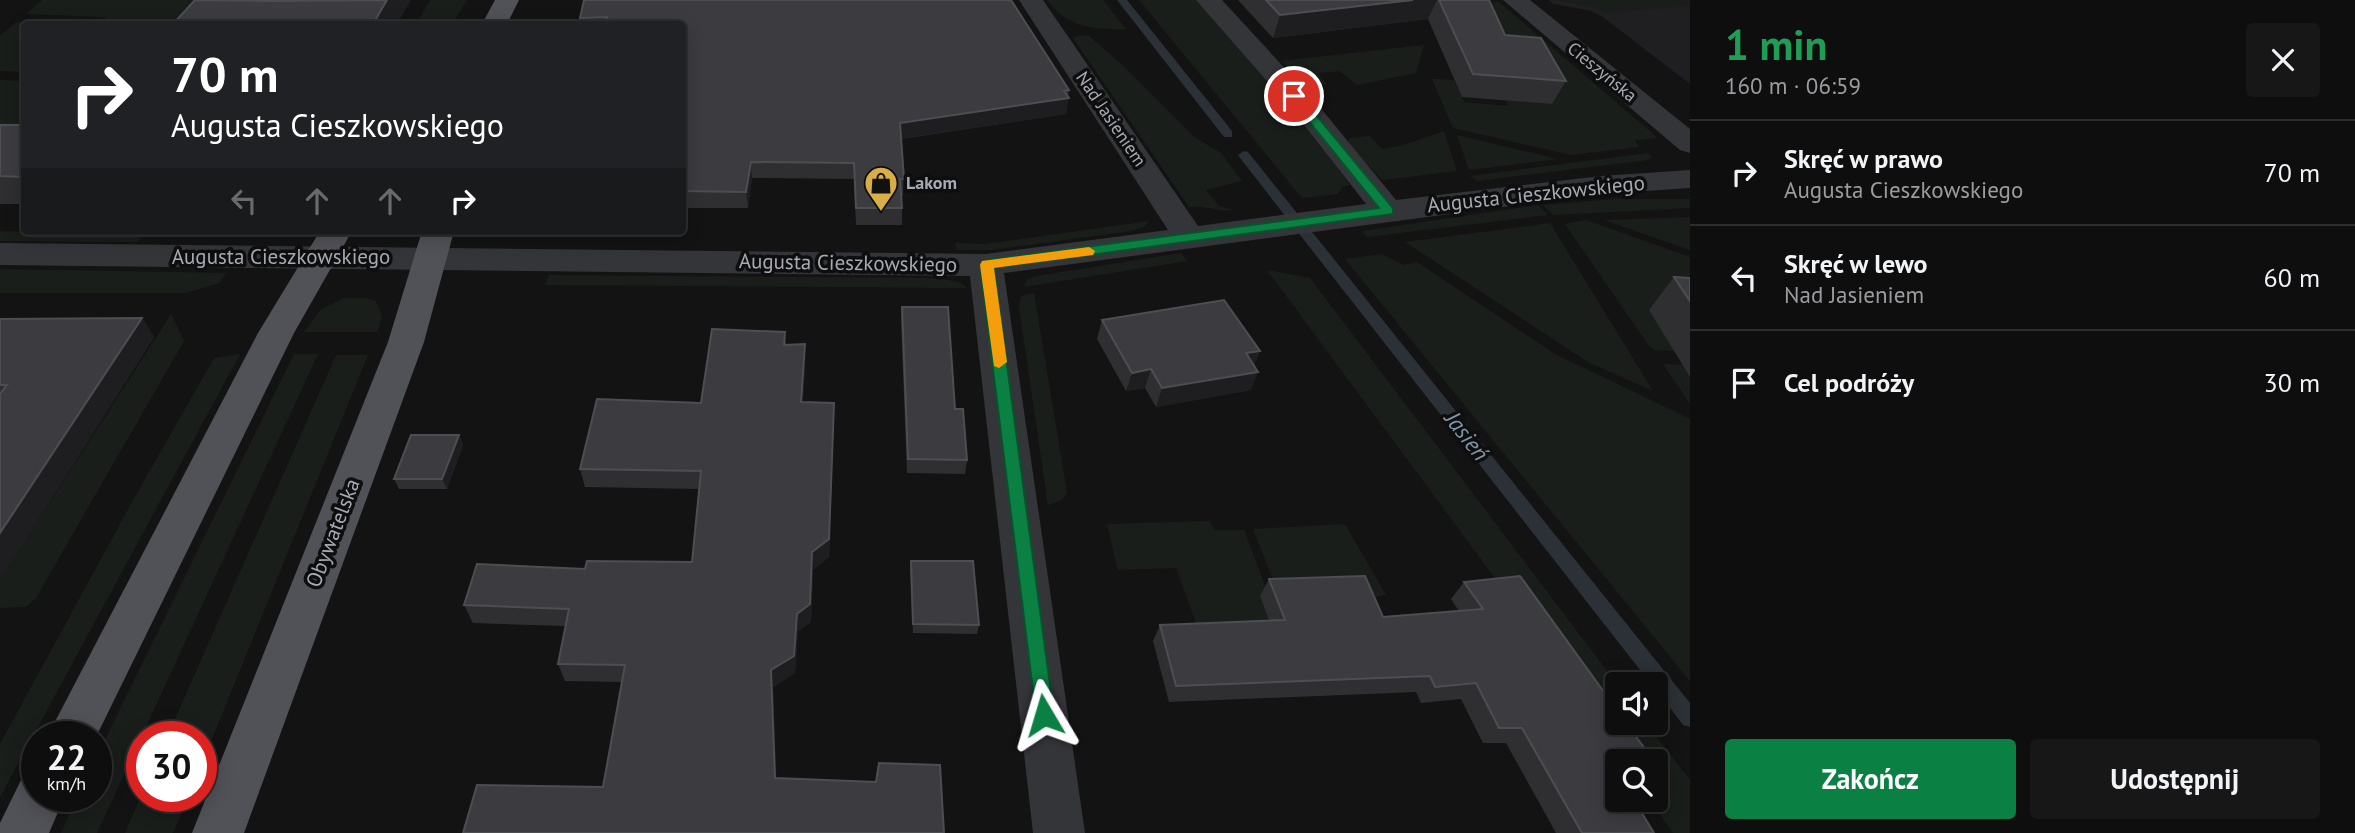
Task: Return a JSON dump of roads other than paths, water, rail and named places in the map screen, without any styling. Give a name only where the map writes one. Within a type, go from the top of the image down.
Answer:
[{"type":"main road","points":[[496,21],[507,0]]},
{"type":"main road","points":[[79,721],[276,333],[327,245]]},
{"type":"main road","name":"Obywatelska","points":[[218,833],[405,342],[434,245]]},
{"type":"main road","points":[[22,833],[32,812]]},
{"type":"street","name":"Nad Jasieniem","points":[[1031,0],[1190,239]]},
{"type":"street","points":[[1208,0],[1304,106],[1388,211]]},
{"type":"street","name":"Cieszyńska","points":[[1516,0],[1690,144]]},
{"type":"street","name":"Augusta Cieszkowskiego","points":[[0,254],[327,245],[434,245],[986,265],[1388,211],[1601,185],[1690,179]]},
{"type":"street","points":[[986,265],[1059,833]]},
{"type":"waterway","name":"Jasień","points":[[1122,0],[1228,134]]},
{"type":"waterway","name":"Jasień","points":[[1244,155],[1690,718]]},
{"type":"place","name":"Lakom","points":[[881,213]]}]
